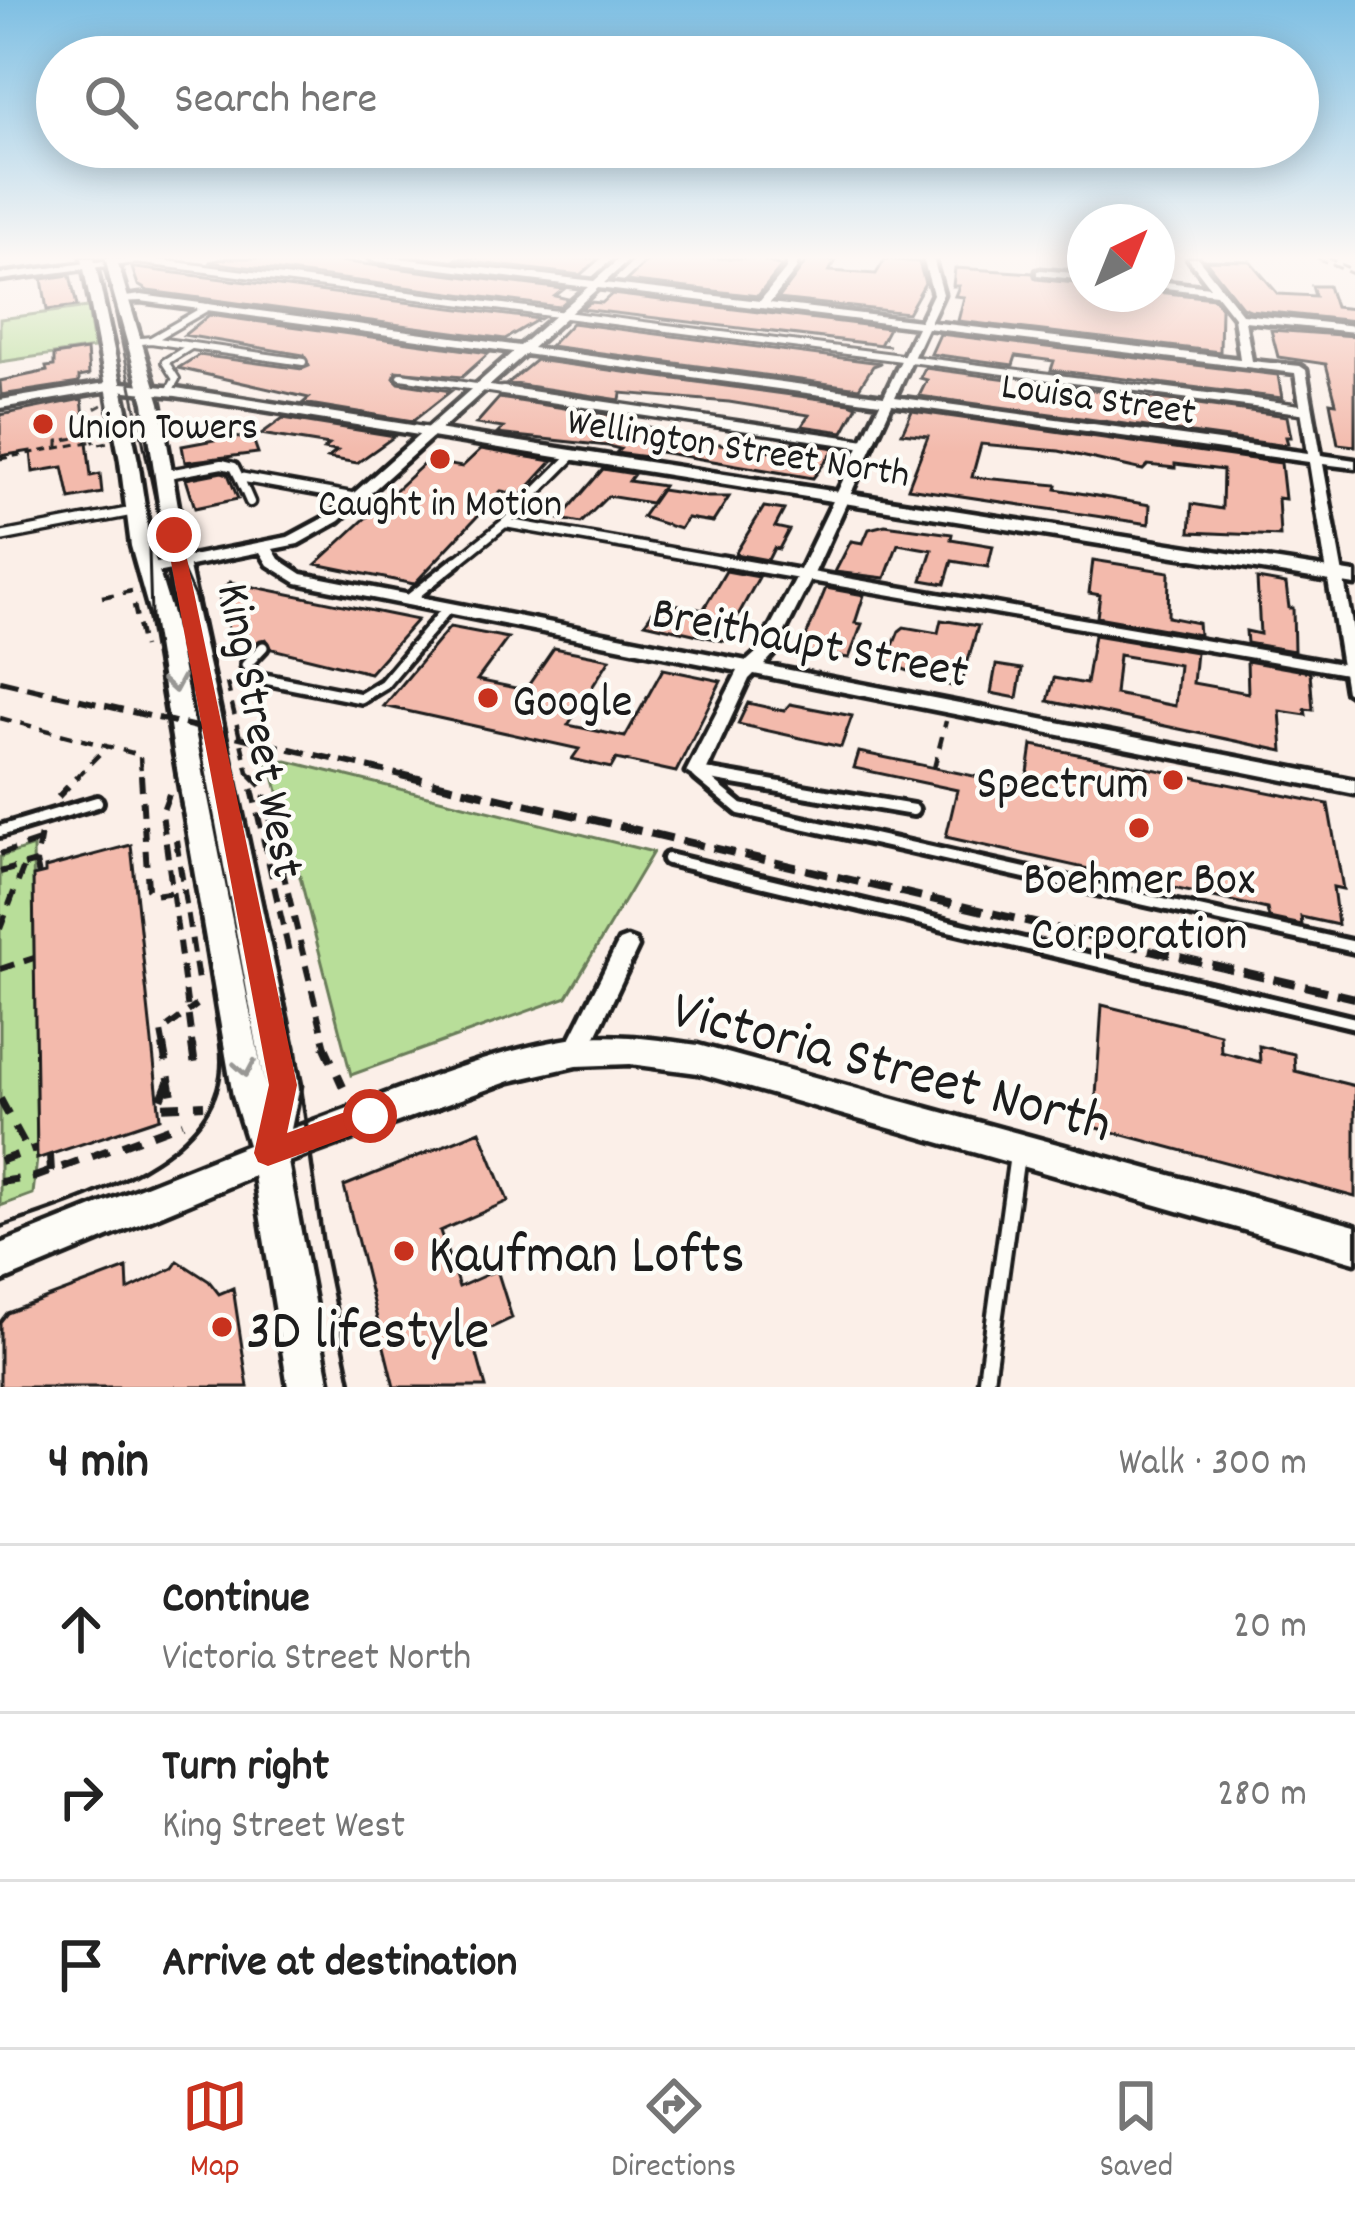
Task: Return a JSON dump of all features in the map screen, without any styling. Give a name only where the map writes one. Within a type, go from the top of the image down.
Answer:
[{"type":"main road","name":"King Street West","points":[[98,323],[250,1096],[268,1153],[309,1387]]},
{"type":"main road","name":"King Street West","points":[[127,323],[132,342],[158,389],[163,475],[148,578]]},
{"type":"main road","name":"Victoria Street North","points":[[0,1262],[268,1153],[509,1067],[576,1052],[630,1050],[698,1059],[1355,1244]]},
{"type":"street","name":"Louisa Street","points":[[320,323],[1355,464]]},
{"type":"street","points":[[148,578],[312,533],[553,323]]},
{"type":"street","points":[[913,323],[1300,370],[1346,578],[1355,691]]},
{"type":"street","points":[[1240,323],[1246,362]]},
{"type":"street","points":[[1294,323],[1355,329]]},
{"type":"street","points":[[696,772],[741,677],[764,655],[805,576],[924,324]]},
{"type":"street","name":"Wellington Street North","points":[[109,394],[158,389],[1346,578]]},
{"type":"street","points":[[0,404],[109,394]]},
{"type":"street","name":"Breithaupt Street","points":[[265,548],[273,562],[298,578],[1355,787]]},
{"type":"street","points":[[576,1052],[626,947]]},
{"type":"lane","points":[[152,340],[181,323]]},
{"type":"lane","points":[[621,323],[1309,410]]},
{"type":"lane","points":[[132,342],[152,340],[303,362]]},
{"type":"lane","points":[[158,389],[176,380],[165,362],[191,346]]},
{"type":"lane","points":[[400,376],[865,444]]},
{"type":"lane","points":[[408,600],[505,523],[573,454]]},
{"type":"lane","points":[[163,475],[222,464],[234,467],[250,502]]},
{"type":"lane","points":[[239,477],[357,498]]},
{"type":"lane","points":[[0,537],[135,511]]},
{"type":"lane","points":[[505,523],[1353,670]]},
{"type":"lane","points":[[262,647],[246,664],[260,678],[362,698],[384,684],[448,608]]},
{"type":"lane","points":[[696,772],[913,810]]},
{"type":"lane","points":[[696,772],[740,809],[1355,947]]},
{"type":"lane","points":[[0,831],[97,802]]},
{"type":"lane","points":[[668,859],[1355,1023]]},
{"type":"lane","points":[[985,1387],[1017,1149]]},
{"type":"path","points":[[0,459],[94,440],[85,414],[109,394]]},
{"type":"path","points":[[102,597],[148,578],[144,653]]},
{"type":"path","points":[[234,714],[248,772],[262,786],[305,949],[321,1037],[343,1088]]},
{"type":"path","points":[[934,768],[947,716]]},
{"type":"path","points":[[0,718],[140,755],[148,889],[153,895],[183,891]]},
{"type":"path","points":[[102,754],[108,745]]},
{"type":"path","points":[[252,789],[289,952]]},
{"type":"path","points":[[169,792],[162,813],[196,1074]]},
{"type":"path","points":[[172,811],[198,980]]},
{"type":"path","points":[[0,854],[39,841]]},
{"type":"path","points":[[0,872],[36,862]]},
{"type":"path","points":[[0,929],[25,863]]},
{"type":"path","points":[[0,969],[34,958]]},
{"type":"path","points":[[173,1107],[161,1032],[197,1005]]},
{"type":"path","points":[[169,1081],[158,1107],[204,1105]]},
{"type":"path","points":[[0,1100],[25,1145],[37,1148],[0,1161]]},
{"type":"path","points":[[0,1182],[51,1172],[183,1124]]},
{"type":"path","points":[[50,1155],[51,1172]]},
{"type":"green space","points":[[0,323],[90,323],[94,348],[0,362]]},
{"type":"green space","points":[[287,761],[653,852],[567,997],[351,1075],[273,772],[264,763]]},
{"type":"green space","points":[[33,846],[37,1159],[33,1194],[0,1206],[0,857]]},
{"type":"building","points":[[199,323],[266,323],[489,353],[462,377],[396,371],[394,378],[399,383],[451,391],[413,421],[303,403],[309,398],[178,368],[199,355],[302,369],[309,366],[304,355],[184,335]]},
{"type":"building","points":[[384,323],[533,323],[505,339]]},
{"type":"building","points":[[572,323],[881,363],[873,366],[859,388],[550,346]]},
{"type":"building","points":[[695,323],[846,323],[889,328],[880,345]]},
{"type":"building","points":[[973,323],[1221,323],[1220,352]]},
{"type":"building","points":[[1271,330],[1355,336],[1355,446],[1338,444],[1330,402],[1336,403],[1326,364],[1278,357]]},
{"type":"building","points":[[940,334],[1278,375],[1282,398],[1051,370],[1054,361],[1016,356],[1013,365],[931,354]]},
{"type":"building","points":[[87,350],[89,375],[79,377],[79,383],[1,395],[0,381],[47,371],[46,367],[54,366],[54,355]]},
{"type":"building","points":[[536,360],[857,406],[843,432],[802,426],[809,415],[729,402],[621,393],[620,400],[508,383]]},
{"type":"building","points":[[925,368],[1008,379],[1005,390],[1045,395],[1048,384],[1287,416],[1291,437],[1286,437],[1288,444],[1280,445],[919,396],[927,380],[920,378]]},
{"type":"building","points":[[499,398],[617,416],[617,422],[654,428],[649,434],[786,453],[793,442],[836,448],[813,478],[654,451],[647,457],[616,453],[620,449],[497,434],[503,428],[476,424]]},
{"type":"building","points":[[82,399],[91,476],[100,474],[102,493],[70,499],[63,467],[33,472],[31,451],[0,456],[0,415]]},
{"type":"building","points":[[912,411],[1281,463],[1285,499],[1278,498],[1280,536],[1190,532],[1192,504],[1222,509],[1223,470],[1175,464],[1175,468],[1148,465],[1143,470],[1059,451],[981,444],[972,477],[1057,485],[1056,489],[1150,505],[1149,524],[908,488],[928,436],[902,433]]},
{"type":"building","points":[[283,418],[395,436],[357,463],[328,458],[337,451],[324,449],[329,445],[261,434]]},
{"type":"building","points":[[230,437],[253,439],[258,453],[185,462],[182,446]]},
{"type":"building","name":"Google","points":[[481,449],[552,461],[521,495],[501,491],[414,584],[316,564],[427,461],[462,467]]},
{"type":"building","points":[[603,469],[634,474],[629,481],[663,486],[651,503],[608,496],[581,523],[560,519]]},
{"type":"building","points":[[228,474],[238,499],[195,508],[186,479]]},
{"type":"building","points":[[661,490],[729,497],[713,522],[687,518],[680,529],[642,517]]},
{"type":"building","points":[[764,507],[784,510],[775,527],[789,530],[779,549],[774,548],[768,560],[735,554]]},
{"type":"building","points":[[885,525],[952,534],[951,539],[993,546],[988,567],[952,561],[945,584],[922,580],[932,550],[898,544],[885,578],[835,572],[851,541],[863,543],[869,529]]},
{"type":"building","points":[[1093,560],[1169,572],[1168,617],[1198,623],[1199,635],[1097,617],[1100,595],[1089,593]]},
{"type":"building","points":[[726,571],[759,577],[724,641],[645,623],[660,601],[703,610]]},
{"type":"building","points":[[1257,579],[1286,584],[1289,608],[1293,608],[1294,651],[1247,643],[1246,631],[1260,634]]},
{"type":"building","name":"Google","points":[[230,582],[417,620],[370,673],[272,649],[266,639],[253,645],[231,639],[218,594]]},
{"type":"building","points":[[826,588],[864,595],[855,623],[862,624],[849,658],[800,651]]},
{"type":"building","points":[[941,620],[978,626],[960,689],[886,663],[904,627],[938,633]]},
{"type":"building","name":"Google","points":[[450,627],[508,638],[477,680],[525,690],[554,648],[610,659],[568,725],[625,737],[663,669],[721,681],[676,772],[616,759],[611,768],[572,759],[579,749],[384,706]]},
{"type":"building","points":[[1094,635],[1196,652],[1193,683],[1248,693],[1247,661],[1310,672],[1313,710],[1305,709],[1306,715],[1280,711],[1283,751],[1048,701],[1054,678],[1086,684]],"holes":[[[1119,655],[1179,665],[1175,706],[1115,694]]]},
{"type":"building","points":[[996,665],[1022,669],[1017,698],[991,693]]},
{"type":"building","points":[[748,703],[784,711],[790,704],[852,716],[841,747],[738,724]]},
{"type":"building","name":"Boehmer Box Corporation","points":[[1032,745],[1328,804],[1343,889],[1333,887],[1338,925],[1301,917],[1302,925],[1269,918],[1267,909],[946,837],[957,790],[854,768],[859,752],[1026,787]]},
{"type":"building","points":[[131,845],[160,1118],[37,1159],[33,876],[45,873],[45,868]]},
{"type":"building","points":[[1102,1005],[1220,1034],[1221,1052],[1260,1062],[1259,1046],[1294,1054],[1295,1071],[1355,1086],[1355,1197],[1094,1127]]},
{"type":"building","name":"Kaufman Lofts","points":[[480,1131],[508,1201],[440,1231],[459,1287],[497,1270],[512,1318],[472,1337],[486,1387],[394,1387],[344,1186]]},
{"type":"building","points":[[178,1261],[209,1281],[219,1294],[233,1288],[248,1387],[0,1387],[0,1322],[7,1313],[127,1268],[128,1290]]},
{"type":"tram line","points":[[118,323],[159,517],[195,598],[296,1048]]},
{"type":"tram line","points":[[148,517],[151,616],[220,1048]]},
{"type":"tram line","points":[[295,1045],[323,1244],[352,1387]]},
{"type":"tram line","points":[[0,1227],[108,1187],[146,1168],[178,1144],[204,1116],[219,1084],[220,1048]]},
{"type":"railway","points":[[0,681],[414,778]]},
{"type":"railway","points":[[401,775],[1355,998]]},
{"type":"place","name":"Union Towers","points":[[43,424]]},
{"type":"place","name":"Caught in Motion","points":[[440,459]]},
{"type":"place","name":"Google","points":[[488,698]]},
{"type":"place","name":"Spectrum","points":[[1173,780]]},
{"type":"place","name":"Boehmer Box Corporation","points":[[1139,828]]},
{"type":"place","name":"Kaufman Lofts","points":[[404,1251]]},
{"type":"place","name":"3D lifestyle","points":[[222,1327]]},
{"type":"route","points":[[174,535],[283,1085],[268,1153],[370,1116]]}]
